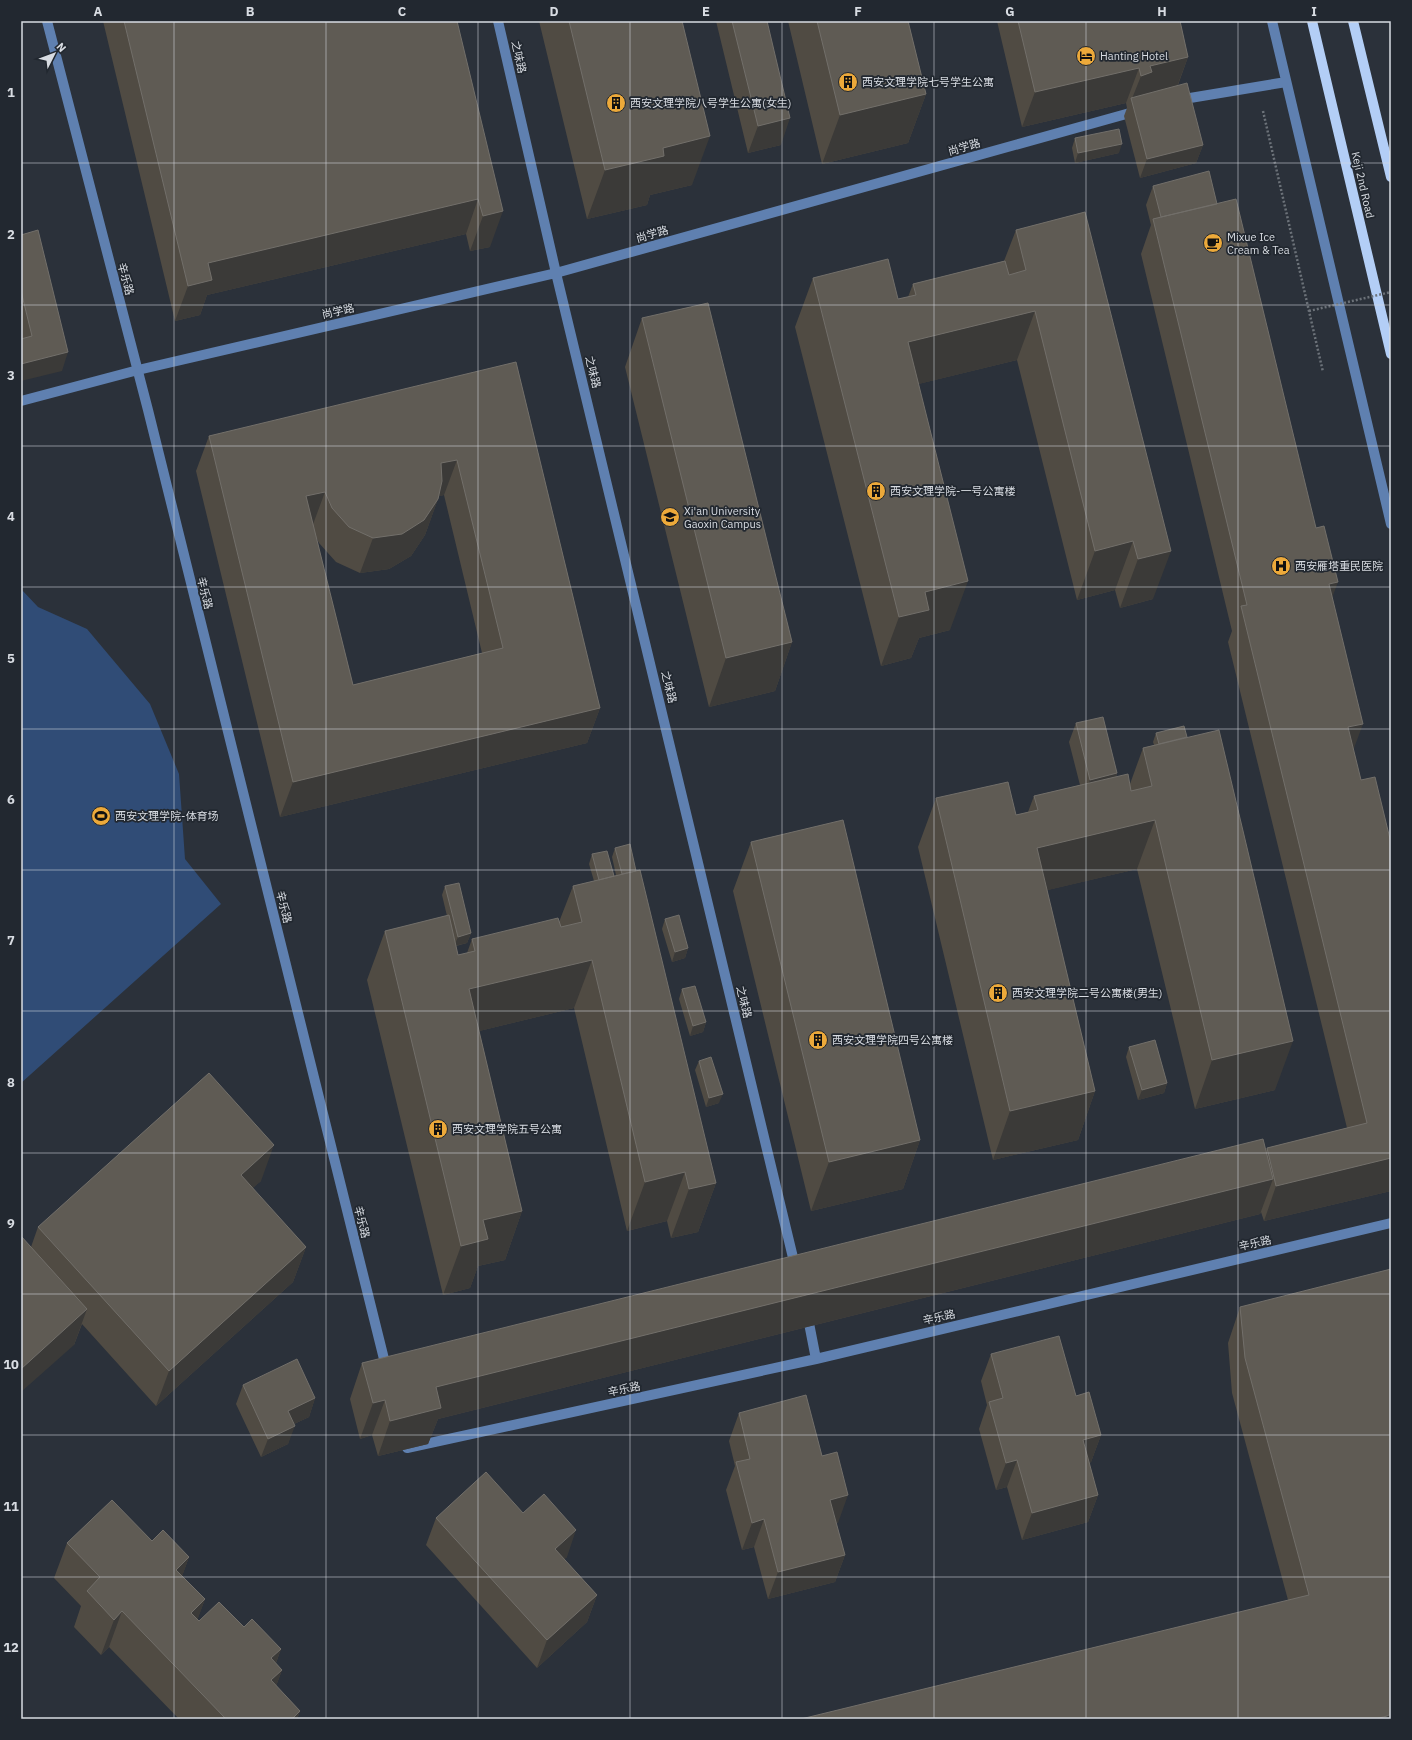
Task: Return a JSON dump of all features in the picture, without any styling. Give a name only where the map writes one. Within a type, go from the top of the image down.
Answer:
[{"type":"main road","name":"Keji 2nd Road","points":[[1312,21],[1391,354]]},
{"type":"main road","points":[[1353,21],[1391,177]]},
{"type":"street","name":"辛乐路","points":[[47,21],[138,370],[389,1380]]},
{"type":"street","name":"之味路","points":[[498,21],[556,273],[799,1279]]},
{"type":"street","points":[[1272,21],[1391,524]]},
{"type":"street","points":[[1167,103],[1286,82]]},
{"type":"street","name":"尚学路","points":[[21,401],[138,370],[556,273],[1144,109]]},
{"type":"street","name":"辛乐路","points":[[405,1441],[407,1449],[816,1359],[1391,1223]]},
{"type":"street","points":[[805,1306],[816,1359]]},
{"type":"path","points":[[1258,86],[1323,372]]},
{"type":"path","points":[[1309,311],[1391,292]]},
{"type":"shaded area","name":"西安文理学院-体育场","points":[[21,589],[38,607],[87,629],[150,704],[179,774],[185,859],[221,904],[21,1083]]},
{"type":"building","points":[[124,21],[457,21],[503,211],[483,216],[478,199],[208,263],[212,280],[188,286]]},
{"type":"building","points":[[569,21],[682,21],[710,136],[663,148],[664,156],[605,170]]},
{"type":"building","points":[[732,21],[767,21],[790,118],[758,126]]},
{"type":"building","points":[[817,21],[908,21],[926,94],[840,115]]},
{"type":"building","points":[[1018,21],[1180,21],[1188,57],[1150,66],[1152,72],[1141,76],[1139,68],[1035,92]]},
{"type":"building","points":[[1187,83],[1203,145],[1147,159],[1131,98]]},
{"type":"building","points":[[1119,129],[1122,144],[1078,153],[1075,138]]},
{"type":"building","points":[[1209,171],[1217,204],[1161,217],[1153,186]]},
{"type":"building","points":[[1236,199],[1316,528],[1324,526],[1338,582],[1329,584],[1363,724],[1348,727],[1361,780],[1375,777],[1391,843],[1391,1158],[1276,1186],[1267,1148],[1367,1123],[1241,606],[1247,605],[1153,219]]},
{"type":"building","points":[[1085,212],[1171,551],[1138,559],[1133,541],[1095,551],[1035,311],[908,342],[968,581],[925,592],[929,610],[899,617],[813,278],[888,259],[898,299],[916,295],[913,284],[1005,261],[1009,275],[1026,270],[1016,230]]},
{"type":"building","points":[[38,230],[68,352],[21,364],[21,339],[32,336],[21,291],[21,235]]},
{"type":"building","points":[[708,303],[792,642],[726,658],[642,318]]},
{"type":"building","points":[[516,362],[600,708],[293,782],[209,436]],"holes":[[[457,460],[503,648],[353,685],[306,496],[325,492],[332,508],[349,527],[373,538],[402,534],[424,520],[438,499],[442,481],[441,463]]]},
{"type":"building","points":[[1103,717],[1117,773],[1090,780],[1076,723]]},
{"type":"building","points":[[1184,726],[1187,737],[1159,744],[1156,733]]},
{"type":"building","points":[[1219,730],[1293,1041],[1212,1060],[1155,820],[1037,848],[1095,1091],[1010,1111],[936,798],[1008,782],[1016,815],[1038,810],[1034,796],[1128,774],[1131,791],[1152,786],[1143,748]]},
{"type":"building","name":"西安文理学院四号公寓楼","points":[[843,820],[920,1140],[829,1162],[751,842]]},
{"type":"building","points":[[630,844],[636,871],[622,874],[615,848]]},
{"type":"building","points":[[607,851],[614,876],[599,880],[592,854]]},
{"type":"building","points":[[640,870],[716,1183],[689,1189],[685,1172],[645,1182],[592,960],[469,989],[522,1211],[483,1220],[488,1239],[461,1246],[385,931],[449,915],[458,955],[475,951],[472,939],[558,918],[561,927],[582,922],[573,886]]},
{"type":"building","points":[[459,883],[471,933],[458,937],[445,886]]},
{"type":"building","points":[[679,915],[688,948],[675,952],[665,919]]},
{"type":"building","points":[[695,986],[706,1022],[693,1026],[682,989]]},
{"type":"building","points":[[1155,1040],[1167,1083],[1142,1090],[1129,1047]]},
{"type":"building","points":[[711,1057],[723,1094],[709,1098],[699,1061]]},
{"type":"building","points":[[209,1073],[274,1145],[241,1175],[306,1247],[169,1371],[38,1227]]},
{"type":"building","points":[[1263,1139],[1273,1179],[436,1387],[441,1408],[390,1421],[385,1400],[373,1403],[362,1363]]},
{"type":"building","points":[[21,1236],[87,1309],[21,1369]]},
{"type":"building","points":[[1391,1269],[1391,1714],[1375,1719],[801,1719],[1309,1595],[1245,1358],[1240,1307]]},
{"type":"building","points":[[1059,1336],[1076,1396],[1089,1392],[1101,1435],[1083,1440],[1098,1495],[1032,1513],[1017,1460],[1006,1463],[989,1402],[1003,1398],[991,1354]]},
{"type":"building","points":[[297,1359],[315,1398],[288,1411],[295,1426],[268,1439],[243,1385]]},
{"type":"building","points":[[806,1395],[822,1456],[837,1452],[848,1495],[830,1500],[845,1555],[778,1572],[764,1519],[752,1523],[736,1462],[750,1459],[739,1413]]},
{"type":"building","points":[[486,1472],[523,1513],[544,1494],[576,1530],[555,1549],[597,1595],[547,1640],[436,1518]]},
{"type":"building","points":[[112,1500],[152,1541],[163,1530],[189,1557],[176,1570],[205,1599],[191,1613],[199,1621],[219,1602],[244,1627],[252,1619],[281,1649],[271,1658],[282,1670],[271,1680],[300,1711],[292,1719],[226,1719],[122,1611],[114,1620],[87,1591],[100,1577],[67,1543]]},
{"type":"place","name":"Hanting Hotel","points":[[1086,56]]},
{"type":"place","name":"西安文理学院七号学生公寓","points":[[848,82]]},
{"type":"place","name":"西安文理学院八号学生公寓(女生)","points":[[616,103]]},
{"type":"place","name":"Mixue Ice Cream & Tea","points":[[1213,243]]},
{"type":"place","name":"西安文理学院-一号公寓楼","points":[[876,491]]},
{"type":"place","name":"Xi'an University Gaoxin Campus","points":[[670,517]]},
{"type":"place","name":"西安雁塔重民医院","points":[[1281,566]]},
{"type":"place","name":"西安文理学院-体育场","points":[[101,816]]},
{"type":"place","name":"西安文理学院二号公寓楼(男生)","points":[[998,993]]},
{"type":"place","name":"西安文理学院四号公寓楼","points":[[818,1040]]},
{"type":"place","name":"西安文理学院五号公寓","points":[[438,1129]]}]
